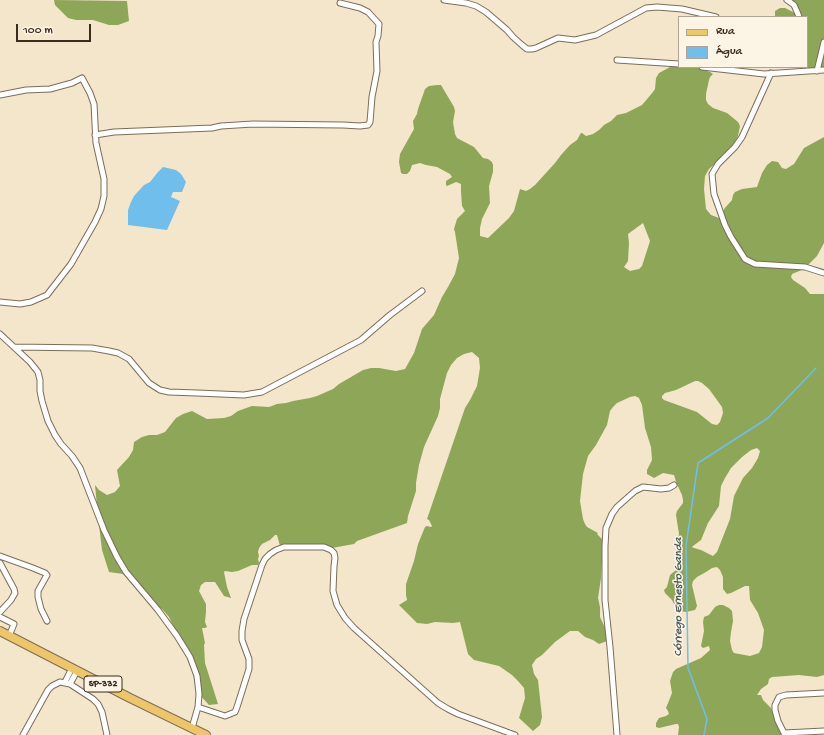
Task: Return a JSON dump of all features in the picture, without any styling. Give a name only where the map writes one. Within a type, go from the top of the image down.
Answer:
[{"type":"main road","name":"SP-332","points":[[0,631],[206,735]]},
{"type":"street","points":[[444,0],[476,6],[486,12],[527,49],[532,50],[558,38],[575,40],[596,35],[646,8],[657,7],[682,9],[712,16]]},
{"type":"street","points":[[787,0],[794,5],[799,16]]},
{"type":"street","points":[[95,135],[114,132],[212,128],[245,125],[360,126],[368,124],[370,122],[372,97],[377,72],[376,42],[379,24],[368,12],[360,8],[340,3]]},
{"type":"street","points":[[818,71],[824,42]]},
{"type":"street","points":[[617,60],[678,64]]},
{"type":"street","points":[[711,68],[764,74],[824,70]]},
{"type":"street","points":[[767,68],[770,73]]},
{"type":"street","points":[[770,73],[742,137],[714,169],[712,174],[714,194],[725,225],[745,259],[755,264],[805,267],[824,273]]},
{"type":"street","points":[[0,95],[26,90],[50,89],[72,83],[82,78],[92,99],[96,143],[104,179],[104,196],[101,209],[88,236],[71,264],[47,295],[31,302],[20,304],[0,302]]},
{"type":"street","points":[[14,347],[92,348],[109,351],[118,353],[129,359],[149,383],[160,390],[183,393],[244,395],[262,392],[361,340],[390,315],[422,291]]},
{"type":"street","points":[[0,334],[30,362],[38,372],[42,401],[48,421],[61,444],[80,468],[116,557],[126,572],[158,610],[190,657],[199,685],[198,707],[192,728]]},
{"type":"street","points":[[617,735],[605,600],[604,546],[606,528],[617,507],[635,491],[643,487],[661,489],[674,486]]},
{"type":"street","points":[[198,707],[225,716],[235,712],[249,669],[249,659],[242,640],[243,625],[265,559],[276,550],[284,547],[324,548],[331,550],[334,553],[333,592],[337,605],[345,618],[354,628],[438,703],[458,714],[515,735]]},
{"type":"street","points":[[0,556],[33,568],[47,575],[38,591],[41,609],[47,621]]},
{"type":"street","points":[[0,563],[15,593],[0,612]]},
{"type":"street","points":[[0,617],[14,624],[9,636]]},
{"type":"street","points":[[68,684],[75,670]]},
{"type":"street","points":[[23,735],[48,690],[60,682],[68,684],[93,699],[98,704],[102,712],[107,735]]},
{"type":"street","points":[[824,693],[786,695],[779,697],[775,704],[778,721],[785,734],[824,731]]},
{"type":"green space","points":[[54,0],[127,1],[129,21],[118,25],[109,25],[93,20],[76,20],[68,18],[55,5]]},
{"type":"green space","points":[[789,0],[824,0],[824,67],[819,69],[809,70],[800,68],[808,68],[808,16],[775,16],[775,11],[780,8],[785,8],[795,13],[798,13],[799,11]]},
{"type":"green space","points":[[678,65],[678,68],[699,68],[710,72],[713,74],[710,77],[706,94],[708,104],[713,108],[727,113],[738,122],[740,126],[738,136],[733,146],[709,169],[705,176],[704,189],[706,209],[711,215],[719,218],[722,217],[724,209],[732,200],[735,192],[742,189],[757,187],[762,173],[767,165],[772,161],[778,162],[782,168],[786,169],[794,164],[804,148],[824,137],[824,243],[817,256],[804,269],[792,274],[791,277],[810,294],[824,294],[824,675],[817,677],[799,675],[772,677],[769,679],[768,684],[761,689],[757,695],[761,695],[763,700],[771,708],[783,735],[678,735],[678,724],[659,728],[656,727],[656,723],[659,718],[669,714],[666,708],[672,693],[670,681],[673,672],[676,669],[701,658],[710,650],[709,646],[703,648],[701,646],[704,631],[703,622],[704,617],[709,615],[715,607],[723,605],[732,611],[733,621],[730,641],[734,653],[750,656],[759,653],[762,647],[764,630],[758,613],[750,600],[749,586],[745,586],[727,594],[723,589],[723,577],[717,567],[712,568],[693,581],[692,585],[697,606],[695,610],[686,612],[680,611],[665,593],[664,590],[667,587],[670,575],[678,567],[675,553],[679,534],[676,515],[683,503],[683,500],[674,475],[663,473],[654,478],[647,474],[647,470],[652,460],[651,447],[645,428],[642,405],[639,398],[635,396],[617,403],[610,411],[607,425],[588,456],[583,474],[580,501],[583,519],[587,527],[598,533],[597,534],[602,539],[604,550],[598,598],[600,617],[607,632],[607,641],[599,644],[585,637],[578,631],[570,631],[536,659],[532,665],[534,674],[538,680],[542,717],[540,725],[533,731],[519,718],[525,698],[524,688],[512,675],[499,666],[474,660],[468,654],[460,622],[435,622],[427,624],[417,623],[399,605],[407,600],[406,584],[418,544],[425,527],[432,526],[427,519],[465,408],[477,386],[480,368],[479,358],[472,352],[457,358],[447,373],[440,399],[438,416],[424,447],[419,465],[416,491],[407,523],[357,541],[354,544],[332,548],[280,546],[277,535],[275,535],[270,540],[262,544],[259,548],[258,565],[252,565],[238,571],[224,572],[231,598],[224,596],[215,582],[205,582],[201,585],[199,591],[206,604],[205,622],[207,627],[202,628],[205,643],[205,663],[218,704],[209,705],[198,693],[192,668],[169,617],[162,609],[149,602],[147,595],[143,597],[123,574],[109,572],[102,550],[95,485],[99,490],[107,495],[115,492],[120,486],[117,470],[129,457],[133,450],[134,442],[142,437],[157,435],[165,432],[176,418],[183,414],[192,411],[207,419],[224,418],[252,406],[269,407],[317,396],[333,389],[363,370],[371,368],[396,371],[405,369],[414,353],[422,329],[434,315],[455,274],[459,258],[454,229],[457,219],[465,211],[462,206],[461,184],[456,182],[447,186],[446,185],[446,181],[452,177],[450,174],[437,167],[420,163],[412,165],[407,174],[401,173],[399,162],[400,154],[414,129],[413,121],[417,114],[425,89],[429,86],[441,85],[454,107],[455,111],[453,122],[457,138],[474,147],[483,158],[492,162],[493,172],[489,186],[490,203],[482,219],[480,228],[480,236],[488,238],[509,218],[514,211],[520,189],[526,191],[535,185],[570,145],[577,140],[581,133],[586,136],[593,134],[617,115],[626,113],[642,105],[655,89],[656,78],[659,73],[670,67]],"holes":[[[643,223],[650,241],[642,266],[639,269],[630,271],[624,267],[628,261],[628,234]],[[695,381],[702,383],[709,389],[722,407],[723,413],[720,422],[717,425],[712,424],[697,412],[662,398],[665,393],[676,390]],[[757,448],[760,451],[758,458],[743,478],[734,496],[730,519],[717,552],[713,556],[692,547],[701,540],[708,523],[719,506],[721,486],[731,468],[751,450]]]},
{"type":"water","points":[[163,167],[176,170],[181,174],[186,182],[182,192],[173,192],[171,197],[180,201],[167,230],[128,225],[128,210],[134,196],[144,185],[150,182]]},
{"type":"waterway","name":"Córrego Ernesto Ganda","points":[[704,735],[707,719],[688,668],[686,546],[698,463],[768,418],[816,368]]}]
